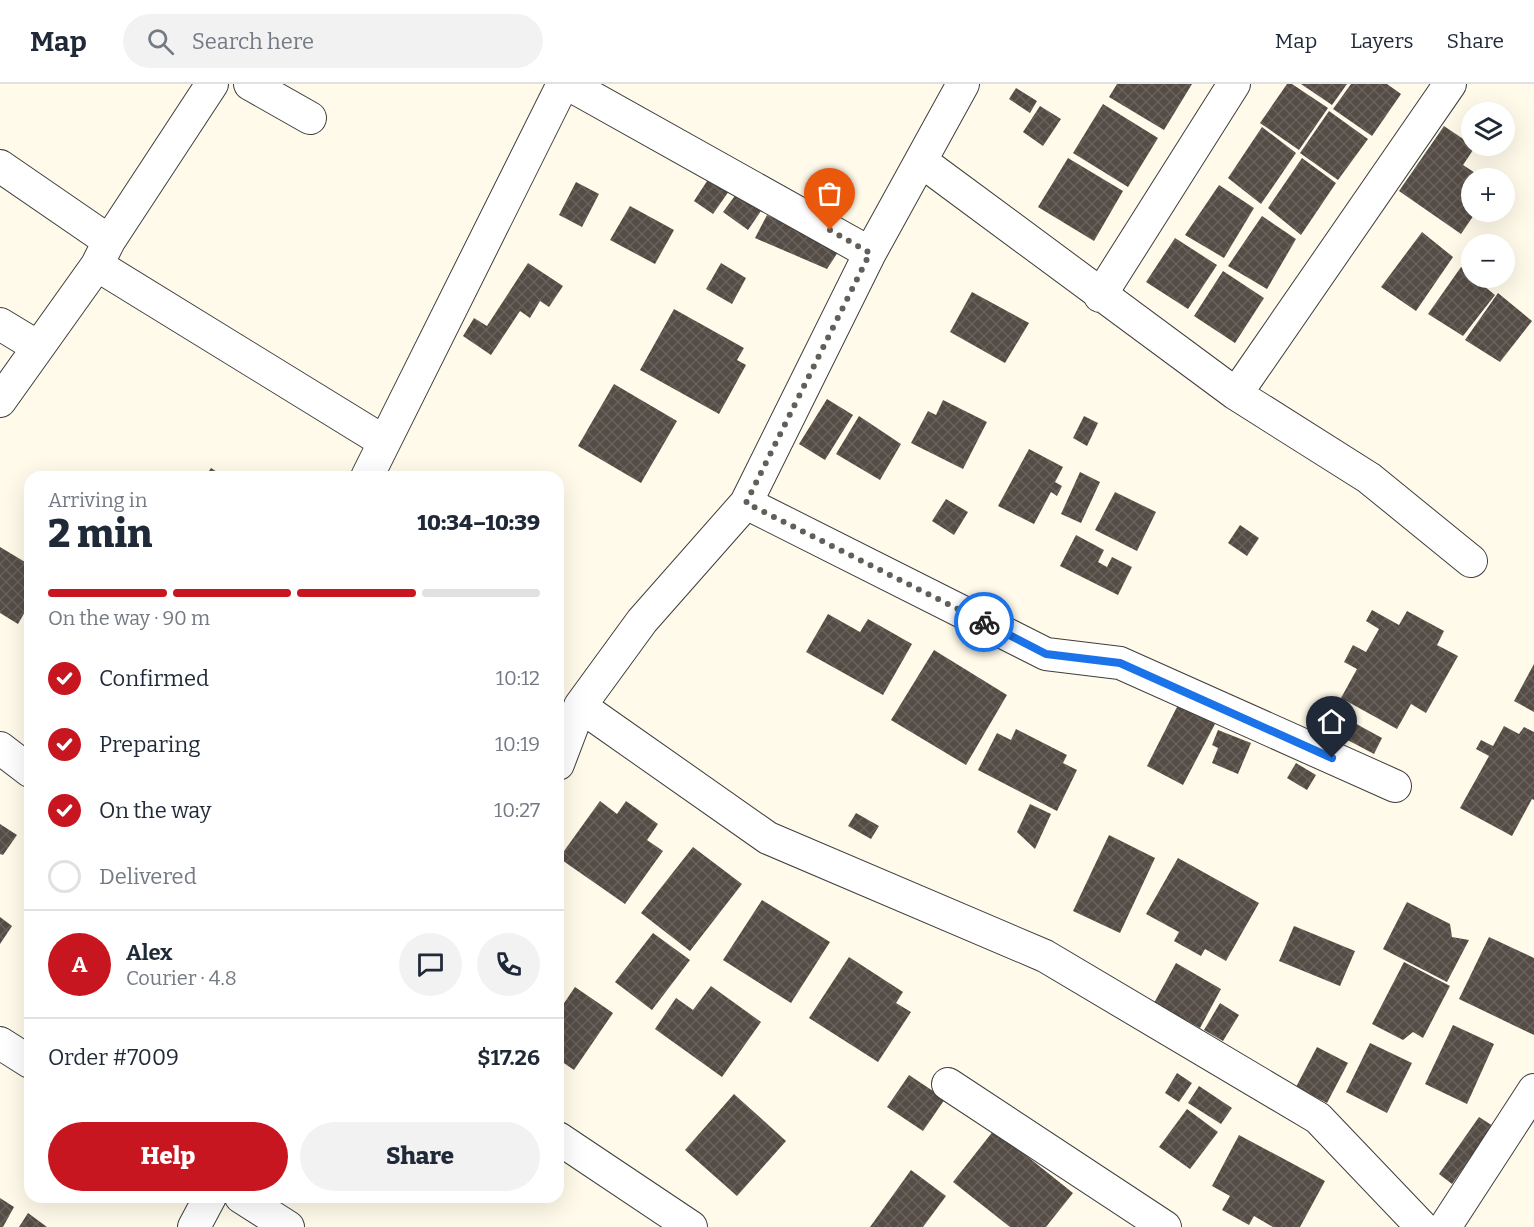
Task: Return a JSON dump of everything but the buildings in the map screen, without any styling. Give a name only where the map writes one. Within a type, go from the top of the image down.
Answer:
[{"type":"street","points":[[0,401],[103,253],[212,84]]},
{"type":"street","points":[[250,84],[310,118]]},
{"type":"street","points":[[370,471],[566,84],[870,253]]},
{"type":"street","points":[[564,748],[580,706],[642,621],[746,503],[870,253],[963,84]]},
{"type":"street","points":[[1100,296],[1234,84]]},
{"type":"street","points":[[1236,394],[1450,84]]},
{"type":"street","points":[[921,161],[1100,296],[1236,394],[1369,478],[1471,561]]},
{"type":"street","points":[[0,166],[103,253],[383,441]]},
{"type":"street","points":[[0,324],[38,347]]},
{"type":"street","points":[[746,503],[1046,654],[1120,663],[1395,786]]},
{"type":"street","points":[[580,706],[768,838],[1046,956],[1317,1118],[1422,1227]]},
{"type":"street","points":[[0,748],[24,766]]},
{"type":"street","points":[[0,1043],[24,1058]]},
{"type":"street","points":[[948,1084],[1165,1227]]},
{"type":"street","points":[[1445,1227],[1534,1090]]},
{"type":"street","points":[[564,1142],[691,1227]]},
{"type":"street","points":[[194,1227],[207,1203]]},
{"type":"street","points":[[250,1203],[288,1227]]},
{"type":"way so far","points":[[830,230],[870,253],[746,503],[984,622]]},
{"type":"route","points":[[984,622],[1046,654],[1120,663],[1332,758]]}]
